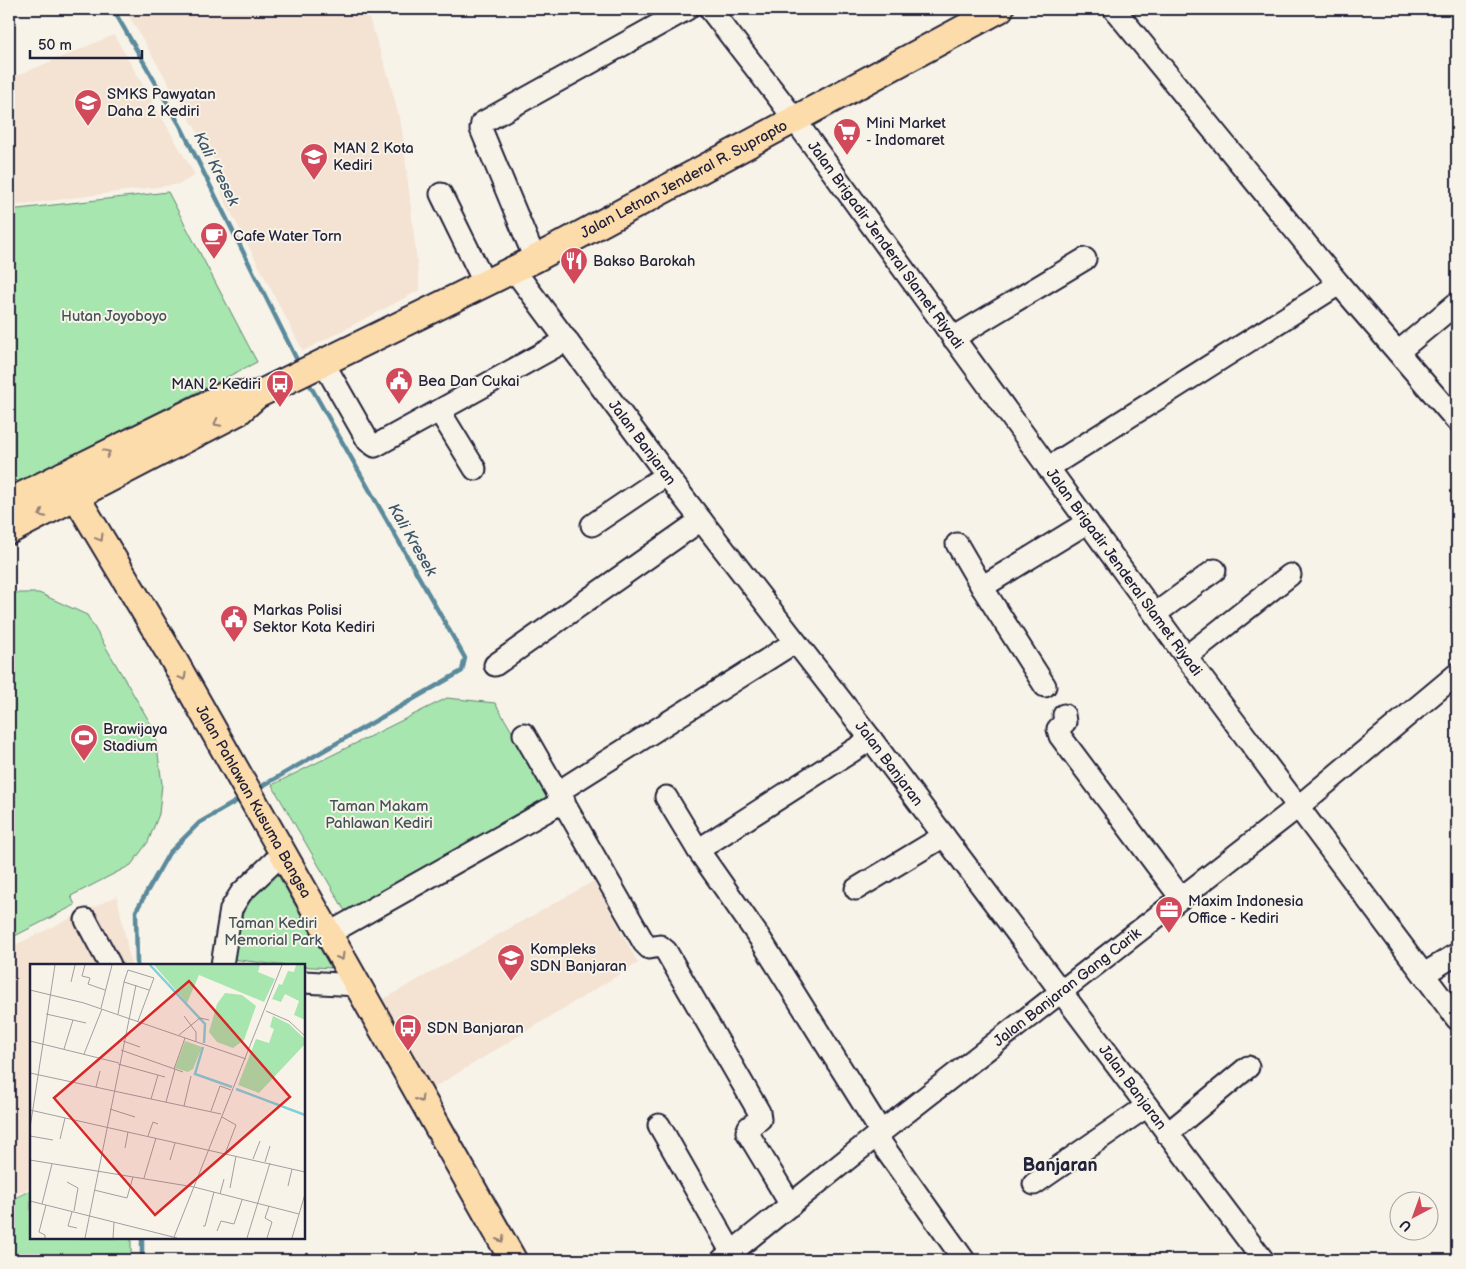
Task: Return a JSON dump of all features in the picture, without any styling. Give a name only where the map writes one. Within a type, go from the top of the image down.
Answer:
[{"type":"main road","name":"Jalan Letnan Jenderal R. Suprapto","points":[[69,485],[238,412],[257,395],[524,264],[1000,9]]},
{"type":"main road","points":[[9,502],[69,485]]},
{"type":"main road","points":[[9,531],[69,485]]},
{"type":"main road","name":"Jalan Pahlawan Kusuma Bangsa","points":[[69,485],[172,657],[513,1260]]},
{"type":"street","name":"Jalan Banjaran","points":[[688,9],[482,123],[481,129],[524,264],[567,340],[666,475],[944,836],[1262,1260]]},
{"type":"street","name":"Jalan Brigadir Jenderal Slamet Riyadi","points":[[710,9],[1186,656],[1457,1019]]},
{"type":"street","points":[[1114,9],[1339,284],[1457,421]]},
{"type":"street","points":[[442,194],[485,284]]},
{"type":"street","points":[[953,338],[1085,259]]},
{"type":"street","points":[[1048,468],[1339,284]]},
{"type":"street","points":[[1398,352],[1457,303]]},
{"type":"street","points":[[316,366],[372,445],[380,444],[440,412],[567,340]]},
{"type":"street","points":[[440,412],[476,469]]},
{"type":"street","points":[[592,524],[666,475]]},
{"type":"street","points":[[495,665],[701,520]]},
{"type":"street","points":[[982,587],[1088,522]]},
{"type":"street","points":[[957,544],[1045,686]]},
{"type":"street","points":[[1155,614],[1215,570]]},
{"type":"street","points":[[1186,656],[1290,575]]},
{"type":"street","points":[[328,934],[561,797],[796,642]]},
{"type":"street","name":"Jalan Banjaran Gang Carik","points":[[727,1257],[879,1134],[1298,806],[1457,674]]},
{"type":"street","points":[[1064,715],[1065,722],[1058,729],[1060,736],[1181,898]]},
{"type":"street","points":[[524,734],[644,943],[650,948],[660,946],[666,951],[759,1112],[760,1119],[749,1127],[748,1134],[791,1205]]},
{"type":"street","points":[[698,850],[870,739]]},
{"type":"street","points":[[666,797],[698,850],[759,938],[879,1134],[964,1260]]},
{"type":"street","points":[[856,889],[944,836]]},
{"type":"street","points":[[222,964],[231,909],[241,893],[282,854]]},
{"type":"street","points":[[86,920],[109,964]]},
{"type":"street","points":[[1424,974],[1457,954]]},
{"type":"street","points":[[309,986],[357,985]]},
{"type":"street","points":[[1168,1134],[1248,1067]]},
{"type":"street","points":[[1034,1184],[1147,1106]]},
{"type":"street","points":[[659,1124],[727,1257]]},
{"type":"shaded area","name":"MAN 2 Kota Kediri","points":[[125,9],[366,9],[389,78],[402,129],[420,290],[303,351],[222,195],[218,167]]},
{"type":"shaded area","name":"SMKS Pawyatan Daha 2 Kediri","points":[[114,35],[195,175],[180,184],[9,206],[9,79]]},
{"type":"shaded area","name":"Kompleks SDN Banjaran","points":[[594,881],[638,963],[430,1090],[382,1000]]},
{"type":"shaded area","points":[[117,896],[131,964],[30,964],[30,1188],[9,1198],[9,948]]},
{"type":"green space","name":"Hutan Joyoboyo","points":[[168,192],[257,362],[9,487],[9,210]]},
{"type":"green space","name":"Brawijaya Stadium","points":[[9,593],[39,593],[87,615],[152,726],[156,739],[162,784],[159,814],[148,842],[131,865],[71,896],[75,905],[9,939]]},
{"type":"green space","name":"Taman Makam Pahlawan Kediri","points":[[447,698],[495,703],[553,801],[348,916],[272,785]]},
{"type":"green space","name":"Taman Kediri Memorial Park","points":[[274,868],[331,968],[305,967],[305,964],[270,964],[232,959],[247,896]]},
{"type":"green space","points":[[30,1190],[30,1239],[131,1239],[131,1260],[9,1260],[9,1201]]},
{"type":"waterway","name":"Kali Kresek","points":[[113,9],[181,127],[299,364]]},
{"type":"waterway","name":"Kali Kresek","points":[[257,789],[462,671],[465,658],[307,380]]},
{"type":"waterway","name":"Kali Kresek","points":[[137,964],[136,911],[169,853],[199,823],[242,798]]},
{"type":"waterway","name":"Kali Kresek","points":[[142,1239],[142,1260]]},
{"type":"place","name":"SMKS Pawyatan Daha 2 Kediri","points":[[88,127]]},
{"type":"place","name":"Mini Market - Indomaret","points":[[847,156]]},
{"type":"place","name":"MAN 2 Kota Kediri","points":[[314,181]]},
{"type":"place","name":"Cafe Water Torn","points":[[214,260]]},
{"type":"place","name":"Bakso Barokah","points":[[574,285]]},
{"type":"place","name":"Bea Dan Cukai","points":[[399,405]]},
{"type":"place","name":"MAN 2 Kediri","points":[[280,408]]},
{"type":"place","name":"Markas Polisi Sektor Kota Kediri","points":[[234,643]]},
{"type":"place","name":"Brawijaya Stadium","points":[[84,762]]},
{"type":"place","name":"Maxim Indonesia Office - Kediri","points":[[1169,934]]},
{"type":"place","name":"Kompleks SDN Banjaran","points":[[511,982]]},
{"type":"place","name":"SDN Banjaran","points":[[408,1052]]},
{"type":"district","name":"Banjaran","points":[[1060,1165]]}]
